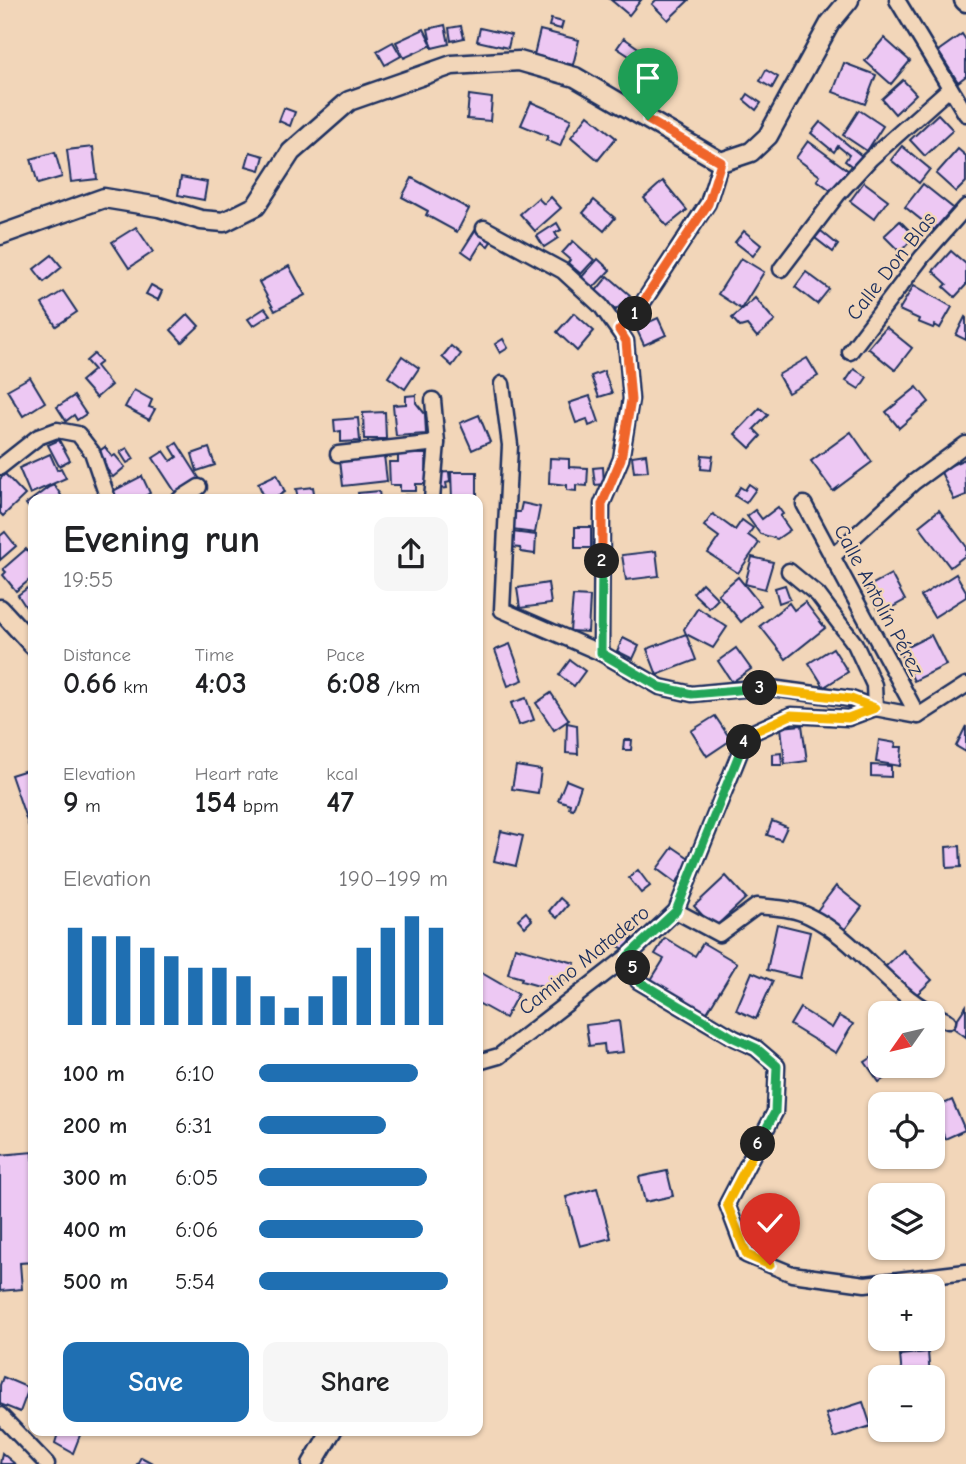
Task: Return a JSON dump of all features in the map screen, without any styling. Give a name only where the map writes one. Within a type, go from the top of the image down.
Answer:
[{"type":"street","points":[[0,235],[104,198],[159,207],[201,220],[224,222],[256,206],[291,152],[349,100],[452,65],[519,61],[575,77],[721,162],[751,152],[768,136],[830,23],[849,0]]},
{"type":"street","points":[[897,0],[966,114]]},
{"type":"street","points":[[781,269],[838,194],[870,159],[950,88]]},
{"type":"street","points":[[619,330],[638,310],[708,204],[721,162]]},
{"type":"street","name":"Calle Don Blas","points":[[850,352],[922,257],[966,207]]},
{"type":"street","points":[[484,228],[563,271],[601,306],[626,341],[631,400],[621,459],[602,504],[601,653]]},
{"type":"street","points":[[502,383],[510,445],[502,610],[601,653],[660,687],[692,694],[764,688],[851,699],[875,708],[874,685],[855,644],[818,595],[789,571]]},
{"type":"street","points":[[432,400],[437,443],[432,494]]},
{"type":"street","points":[[0,467],[38,438],[57,430],[78,434],[92,452],[106,494]]},
{"type":"street","points":[[338,454],[437,443]]},
{"type":"street","points":[[832,557],[914,482],[966,444]]},
{"type":"street","points":[[188,494],[199,487]]},
{"type":"street","name":"Calle Antolín Pérez","points":[[804,504],[918,716]]},
{"type":"street","points":[[0,609],[28,640]]},
{"type":"street","points":[[918,716],[966,685]]},
{"type":"street","name":"Camino Matadero","points":[[483,1061],[499,1056],[628,956],[676,911],[747,735],[791,715],[848,718],[875,708],[918,716]]},
{"type":"street","points":[[676,911],[719,933],[757,906],[797,911],[812,917],[843,939],[912,1001]]},
{"type":"street","points":[[628,956],[638,981],[734,1038],[756,1048],[777,1066],[775,1112],[727,1204],[747,1255],[792,1274],[865,1284],[966,1272]]},
{"type":"street","points":[[0,1415],[47,1464]]},
{"type":"street","points":[[312,1464],[328,1436]]},
{"type":"building","points":[[611,0],[641,0],[629,15]]},
{"type":"building","points":[[656,0],[689,0],[668,20],[652,4]]},
{"type":"building","points":[[551,19],[563,22],[561,29],[549,26]]},
{"type":"building","points":[[445,25],[449,44],[432,48],[428,29]]},
{"type":"building","points":[[461,26],[464,38],[451,41],[449,28]]},
{"type":"building","points":[[480,28],[511,35],[508,48],[477,41]]},
{"type":"building","points":[[424,29],[432,45],[404,58],[396,42]]},
{"type":"building","points":[[540,30],[579,40],[573,65],[534,55]]},
{"type":"building","points":[[962,34],[966,40],[966,76],[958,82],[938,51]]},
{"type":"building","points":[[624,38],[647,54],[640,63],[617,48]]},
{"type":"building","points":[[884,38],[910,61],[891,84],[865,61]]},
{"type":"building","points":[[393,42],[401,56],[385,65],[377,51]]},
{"type":"building","points":[[844,63],[876,75],[865,104],[833,92]]},
{"type":"building","points":[[766,70],[778,77],[772,88],[760,81]]},
{"type":"building","points":[[903,80],[916,94],[895,114],[882,99]]},
{"type":"building","points":[[748,94],[761,103],[756,110],[744,100]]},
{"type":"building","points":[[469,95],[492,98],[490,121],[467,119]]},
{"type":"building","points":[[531,102],[571,119],[560,146],[546,140],[548,136],[521,125]]},
{"type":"building","points":[[284,108],[295,112],[290,126],[279,121]]},
{"type":"building","points":[[859,110],[883,126],[867,151],[843,135]]},
{"type":"building","points":[[938,114],[953,130],[925,156],[910,140]]},
{"type":"building","points":[[588,115],[616,138],[598,160],[571,137]]},
{"type":"building","points":[[820,122],[863,157],[854,168],[845,161],[849,155],[838,146],[834,152],[811,133]]},
{"type":"building","points":[[808,141],[849,171],[833,192],[817,180],[820,176],[796,158]]},
{"type":"building","points":[[902,146],[930,169],[919,183],[891,160]]},
{"type":"building","points":[[93,147],[97,179],[71,182],[67,150]]},
{"type":"building","points":[[958,149],[966,156],[966,182],[956,192],[936,174]]},
{"type":"building","points":[[55,152],[62,177],[38,184],[31,159]]},
{"type":"building","points":[[250,152],[264,156],[260,170],[246,166]]},
{"type":"building","points":[[181,177],[207,182],[204,200],[178,195]]},
{"type":"building","points":[[412,178],[469,209],[457,232],[426,215],[428,211],[402,197]]},
{"type":"building","points":[[663,181],[687,210],[667,226],[644,198]]},
{"type":"building","points":[[864,182],[888,200],[874,219],[850,201]]},
{"type":"building","points":[[923,184],[953,208],[934,230],[905,207]]},
{"type":"building","points":[[551,197],[561,208],[535,231],[520,214],[538,198],[544,204]]},
{"type":"building","points":[[594,200],[615,218],[604,231],[583,213]]},
{"type":"building","points":[[900,221],[915,236],[900,252],[884,236]]},
{"type":"building","points":[[557,223],[561,230],[555,233],[558,238],[544,247],[537,236]]},
{"type":"building","points":[[136,227],[153,252],[129,268],[112,242]]},
{"type":"building","points":[[476,229],[492,240],[488,246],[482,242],[472,258],[462,251]]},
{"type":"building","points":[[744,231],[761,245],[753,256],[735,242]]},
{"type":"building","points":[[821,231],[838,245],[833,252],[815,238]]},
{"type":"building","points":[[573,241],[594,260],[581,274],[568,263],[570,260],[562,253]]},
{"type":"building","points":[[951,251],[966,264],[966,285],[955,297],[944,287],[947,284],[933,271]]},
{"type":"building","points":[[52,255],[62,267],[44,282],[34,269]]},
{"type":"building","points":[[741,258],[764,272],[741,309],[718,294]]},
{"type":"building","points":[[598,259],[610,270],[592,289],[580,279]]},
{"type":"building","points":[[289,266],[305,295],[275,311],[259,282]]},
{"type":"building","points":[[806,272],[829,289],[817,304],[795,287]]},
{"type":"building","points":[[608,276],[630,295],[616,310],[595,292]]},
{"type":"building","points":[[151,285],[162,291],[158,300],[146,294]]},
{"type":"building","points":[[914,285],[952,307],[940,328],[918,322],[919,319],[899,310]]},
{"type":"building","points":[[63,291],[77,312],[56,326],[42,304]]},
{"type":"building","points":[[755,298],[775,321],[757,337],[747,325],[740,327],[732,318]]},
{"type":"building","points":[[265,308],[270,315],[253,326],[248,319]]},
{"type":"building","points":[[574,313],[594,331],[577,351],[557,332]]},
{"type":"building","points":[[188,314],[199,326],[182,342],[171,330]]},
{"type":"building","points":[[658,318],[666,335],[644,345],[636,328]]},
{"type":"building","points":[[966,318],[966,340],[956,335]]},
{"type":"building","points":[[886,327],[912,348],[895,370],[868,348]]},
{"type":"building","points":[[503,339],[508,348],[500,353],[495,344]]},
{"type":"building","points":[[451,346],[461,354],[452,366],[442,357]]},
{"type":"building","points":[[94,354],[101,362],[96,366],[111,385],[96,398],[81,381],[94,370],[86,361]]},
{"type":"building","points":[[402,356],[419,368],[405,389],[388,377]]},
{"type":"building","points":[[807,358],[818,376],[788,393],[778,375]]},
{"type":"building","points":[[854,369],[867,377],[859,389],[846,381]]},
{"type":"building","points":[[604,371],[612,393],[599,397],[591,376]]},
{"type":"building","points":[[30,377],[45,402],[23,416],[7,390]]},
{"type":"building","points":[[917,387],[929,402],[899,428],[886,412]]},
{"type":"building","points":[[134,390],[152,400],[149,407],[155,409],[149,420],[125,407]]},
{"type":"building","points":[[416,395],[416,403],[425,414],[426,434],[396,436],[393,405],[406,404],[406,396]]},
{"type":"building","points":[[74,396],[86,414],[77,420],[74,415],[66,421],[57,407]]},
{"type":"building","points":[[590,396],[599,422],[589,426],[587,419],[576,423],[569,403]]},
{"type":"building","points":[[760,408],[768,415],[754,429],[761,436],[750,448],[735,434]]},
{"type":"building","points":[[385,412],[386,439],[364,439],[363,413]]},
{"type":"building","points":[[479,415],[490,442],[472,450],[460,423]]},
{"type":"building","points":[[358,418],[360,441],[341,442],[341,431],[335,432],[334,420]]},
{"type":"building","points":[[851,432],[872,462],[833,491],[811,461]]},
{"type":"building","points":[[59,440],[70,460],[59,466],[48,445]]},
{"type":"building","points":[[177,443],[201,481],[181,494],[177,494],[153,458],[164,451],[171,461],[177,457],[171,447]]},
{"type":"building","points":[[105,447],[112,457],[115,455],[125,467],[113,477],[102,463],[105,460],[98,452]]},
{"type":"building","points":[[127,448],[134,459],[127,463],[120,452]]},
{"type":"building","points":[[209,448],[215,465],[197,471],[192,454]]},
{"type":"building","points":[[50,454],[57,470],[61,468],[66,478],[30,494],[19,468]]},
{"type":"building","points":[[398,454],[426,454],[427,484],[416,484],[416,491],[400,491],[400,485],[390,485],[389,462],[398,462]]},
{"type":"building","points":[[646,454],[648,471],[634,472],[632,456]]},
{"type":"building","points":[[384,455],[387,481],[343,486],[340,460]]},
{"type":"building","points":[[702,455],[713,456],[711,470],[701,469]]},
{"type":"building","points":[[550,458],[569,459],[569,467],[588,468],[587,486],[576,485],[576,491],[567,490],[567,485],[549,483]]},
{"type":"building","points":[[965,459],[966,495],[954,500],[940,470]]},
{"type":"building","points":[[603,467],[604,484],[595,485],[593,468]]},
{"type":"building","points":[[449,472],[450,482],[446,483],[447,488],[437,489],[436,473]]},
{"type":"building","points":[[451,472],[477,472],[477,494],[452,494]]},
{"type":"building","points":[[5,474],[25,495],[3,516],[0,513],[0,479]]},
{"type":"building","points":[[277,474],[285,492],[263,494],[258,483]]},
{"type":"building","points":[[142,476],[150,493],[114,494],[113,491]]},
{"type":"building","points":[[749,484],[756,489],[746,503],[735,496],[740,487],[745,490]]},
{"type":"building","points":[[54,485],[60,494],[40,494]]},
{"type":"building","points":[[313,487],[314,494],[297,494],[296,489]]},
{"type":"building","points":[[379,491],[379,494],[358,494]]},
{"type":"building","points":[[522,503],[540,507],[535,533],[512,530],[515,512],[520,512]]},
{"type":"building","points":[[778,507],[783,514],[780,516],[790,530],[777,539],[760,534],[747,516],[755,510],[762,519]]},
{"type":"building","points":[[939,510],[966,546],[966,555],[950,567],[919,526]]},
{"type":"building","points":[[713,514],[735,530],[742,520],[753,528],[748,535],[759,543],[738,573],[708,553],[719,537],[704,526]]},
{"type":"building","points":[[575,527],[591,527],[591,548],[575,548]]},
{"type":"building","points":[[5,532],[16,546],[0,560],[0,536]]},
{"type":"building","points":[[512,532],[536,535],[535,554],[510,547]]},
{"type":"building","points":[[26,549],[28,581],[16,591],[3,575],[6,572],[3,569]]},
{"type":"building","points":[[656,551],[659,576],[626,580],[622,555]]},
{"type":"building","points":[[752,557],[773,562],[765,589],[745,584]]},
{"type":"building","points":[[891,574],[905,600],[880,614],[866,588]]},
{"type":"building","points":[[956,574],[966,591],[966,597],[934,617],[921,596]]},
{"type":"building","points":[[738,577],[761,605],[741,622],[718,594]]},
{"type":"building","points":[[548,583],[551,604],[520,608],[517,588]]},
{"type":"building","points":[[702,583],[718,599],[709,608],[693,593]]},
{"type":"building","points":[[785,585],[790,599],[779,603],[775,588]]},
{"type":"building","points":[[28,588],[28,610],[18,595]]},
{"type":"building","points":[[573,596],[590,597],[588,632],[570,631]]},
{"type":"building","points":[[805,602],[825,628],[786,659],[760,626],[789,603],[794,610]]},
{"type":"building","points":[[698,608],[727,627],[713,648],[686,634],[684,629]]},
{"type":"building","points":[[686,634],[696,660],[657,675],[647,649]]},
{"type":"building","points":[[931,635],[946,665],[914,681],[899,651]]},
{"type":"building","points":[[623,638],[639,646],[633,659],[617,651]]},
{"type":"building","points":[[510,644],[523,680],[508,686],[495,650]]},
{"type":"building","points":[[736,648],[751,669],[732,682],[718,661]]},
{"type":"building","points":[[833,648],[848,672],[824,687],[809,663]]},
{"type":"building","points":[[570,660],[585,671],[574,686],[559,675]]},
{"type":"building","points":[[551,693],[569,720],[554,730],[536,703]]},
{"type":"building","points":[[526,698],[534,720],[519,725],[511,703]]},
{"type":"building","points":[[715,716],[731,740],[707,756],[691,731]]},
{"type":"building","points":[[567,723],[577,725],[578,754],[566,753]]},
{"type":"building","points":[[802,725],[807,761],[785,764],[781,727]]},
{"type":"building","points":[[966,726],[966,752],[956,746]]},
{"type":"building","points":[[624,740],[632,740],[631,750],[623,750]]},
{"type":"building","points":[[879,740],[902,747],[900,766],[876,762]]},
{"type":"building","points":[[781,753],[782,765],[773,765],[773,754]]},
{"type":"building","points":[[871,765],[891,766],[891,777],[871,776]]},
{"type":"building","points":[[516,766],[541,770],[538,793],[512,789]]},
{"type":"building","points":[[28,770],[28,824],[11,775]]},
{"type":"building","points":[[566,780],[581,786],[573,809],[569,808],[570,804],[558,800]]},
{"type":"building","points":[[772,821],[787,827],[781,840],[767,835]]},
{"type":"building","points":[[501,831],[523,836],[516,866],[494,861]]},
{"type":"building","points":[[960,846],[961,867],[947,868],[946,847]]},
{"type":"building","points":[[673,847],[692,860],[676,883],[657,869]]},
{"type":"building","points":[[638,870],[650,886],[641,893],[629,878]]},
{"type":"building","points":[[726,876],[746,898],[714,928],[694,906]]},
{"type":"building","points":[[836,886],[862,907],[842,933],[816,912]]},
{"type":"building","points":[[560,898],[568,905],[557,918],[549,911]]},
{"type":"building","points":[[526,912],[532,920],[525,927],[518,919]]},
{"type":"building","points":[[777,924],[810,932],[800,978],[767,970]]},
{"type":"building","points":[[619,933],[632,938],[626,950],[614,944]]},
{"type":"building","points":[[665,938],[695,956],[703,943],[737,963],[706,1014],[651,980],[664,959],[655,954]]},
{"type":"building","points":[[515,947],[575,963],[570,982],[557,978],[553,990],[521,981],[522,978],[508,974]]},
{"type":"building","points":[[903,950],[932,980],[914,997],[885,967]]},
{"type":"building","points":[[752,972],[773,981],[756,1019],[736,1010]]},
{"type":"building","points":[[483,974],[518,994],[505,1018],[483,1006]]},
{"type":"building","points":[[966,1006],[966,1037],[952,1027]]},
{"type":"building","points":[[800,1008],[832,1028],[839,1016],[853,1024],[836,1053],[790,1025]]},
{"type":"building","points":[[619,1021],[623,1052],[605,1054],[604,1044],[589,1046],[586,1025]]},
{"type":"building","points":[[952,1100],[965,1130],[945,1139],[945,1103]]},
{"type":"building","points":[[28,1152],[28,1262],[20,1263],[22,1289],[0,1291],[0,1155]]},
{"type":"building","points":[[667,1171],[673,1196],[645,1202],[639,1177]]},
{"type":"building","points":[[597,1188],[611,1238],[580,1246],[566,1197]]},
{"type":"building","points":[[928,1352],[929,1365],[901,1365],[900,1355]]},
{"type":"building","points":[[3,1377],[28,1388],[20,1412],[0,1404]]},
{"type":"building","points":[[863,1402],[868,1427],[834,1438],[826,1414]]},
{"type":"building","points":[[57,1436],[80,1436],[73,1453],[55,1443]]},
{"type":"building","points":[[2,1453],[15,1464],[0,1464]]},
{"type":"building","points":[[141,1457],[154,1464],[137,1464]]},
{"type":"route","points":[[648,120],[721,162],[708,204],[638,310],[619,330],[626,341],[631,400],[621,459],[602,504],[601,653],[660,687],[692,694],[764,688],[851,699],[875,708],[848,718],[791,715],[747,735],[676,911],[628,956],[638,981],[734,1038],[756,1048],[777,1066],[775,1112],[727,1204],[747,1255],[770,1265]]}]
